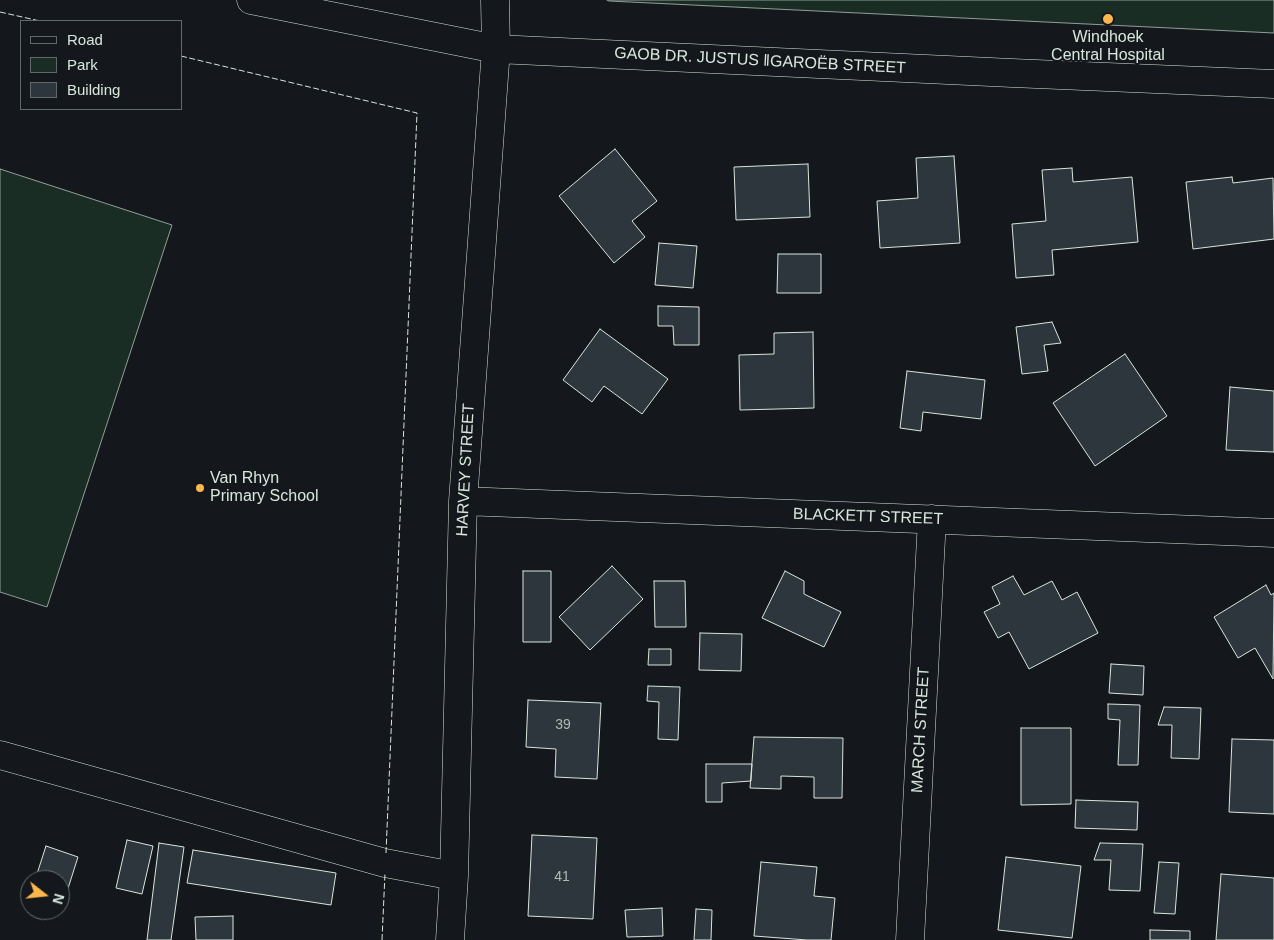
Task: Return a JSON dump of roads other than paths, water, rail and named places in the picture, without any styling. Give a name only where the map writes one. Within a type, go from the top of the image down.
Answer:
[{"type":"street","name":"GAOB DR. JUSTUS ǁGAROËB STREET","points":[[250,0],[496,49],[1274,84]]},
{"type":"street","name":"HARVEY STREET","points":[[450,940],[454,876],[463,500],[496,49],[495,0]]},
{"type":"street","name":"BLACKETT STREET","points":[[463,500],[1274,533]]},
{"type":"street","name":"MARCH STREET","points":[[910,940],[932,519]]},
{"type":"street","points":[[0,755],[385,864],[454,876]]},
{"type":"place","name":"Windhoek Central Hospital","points":[[1108,19]]},
{"type":"place","name":"Van Rhyn Primary School","points":[[200,488]]}]
